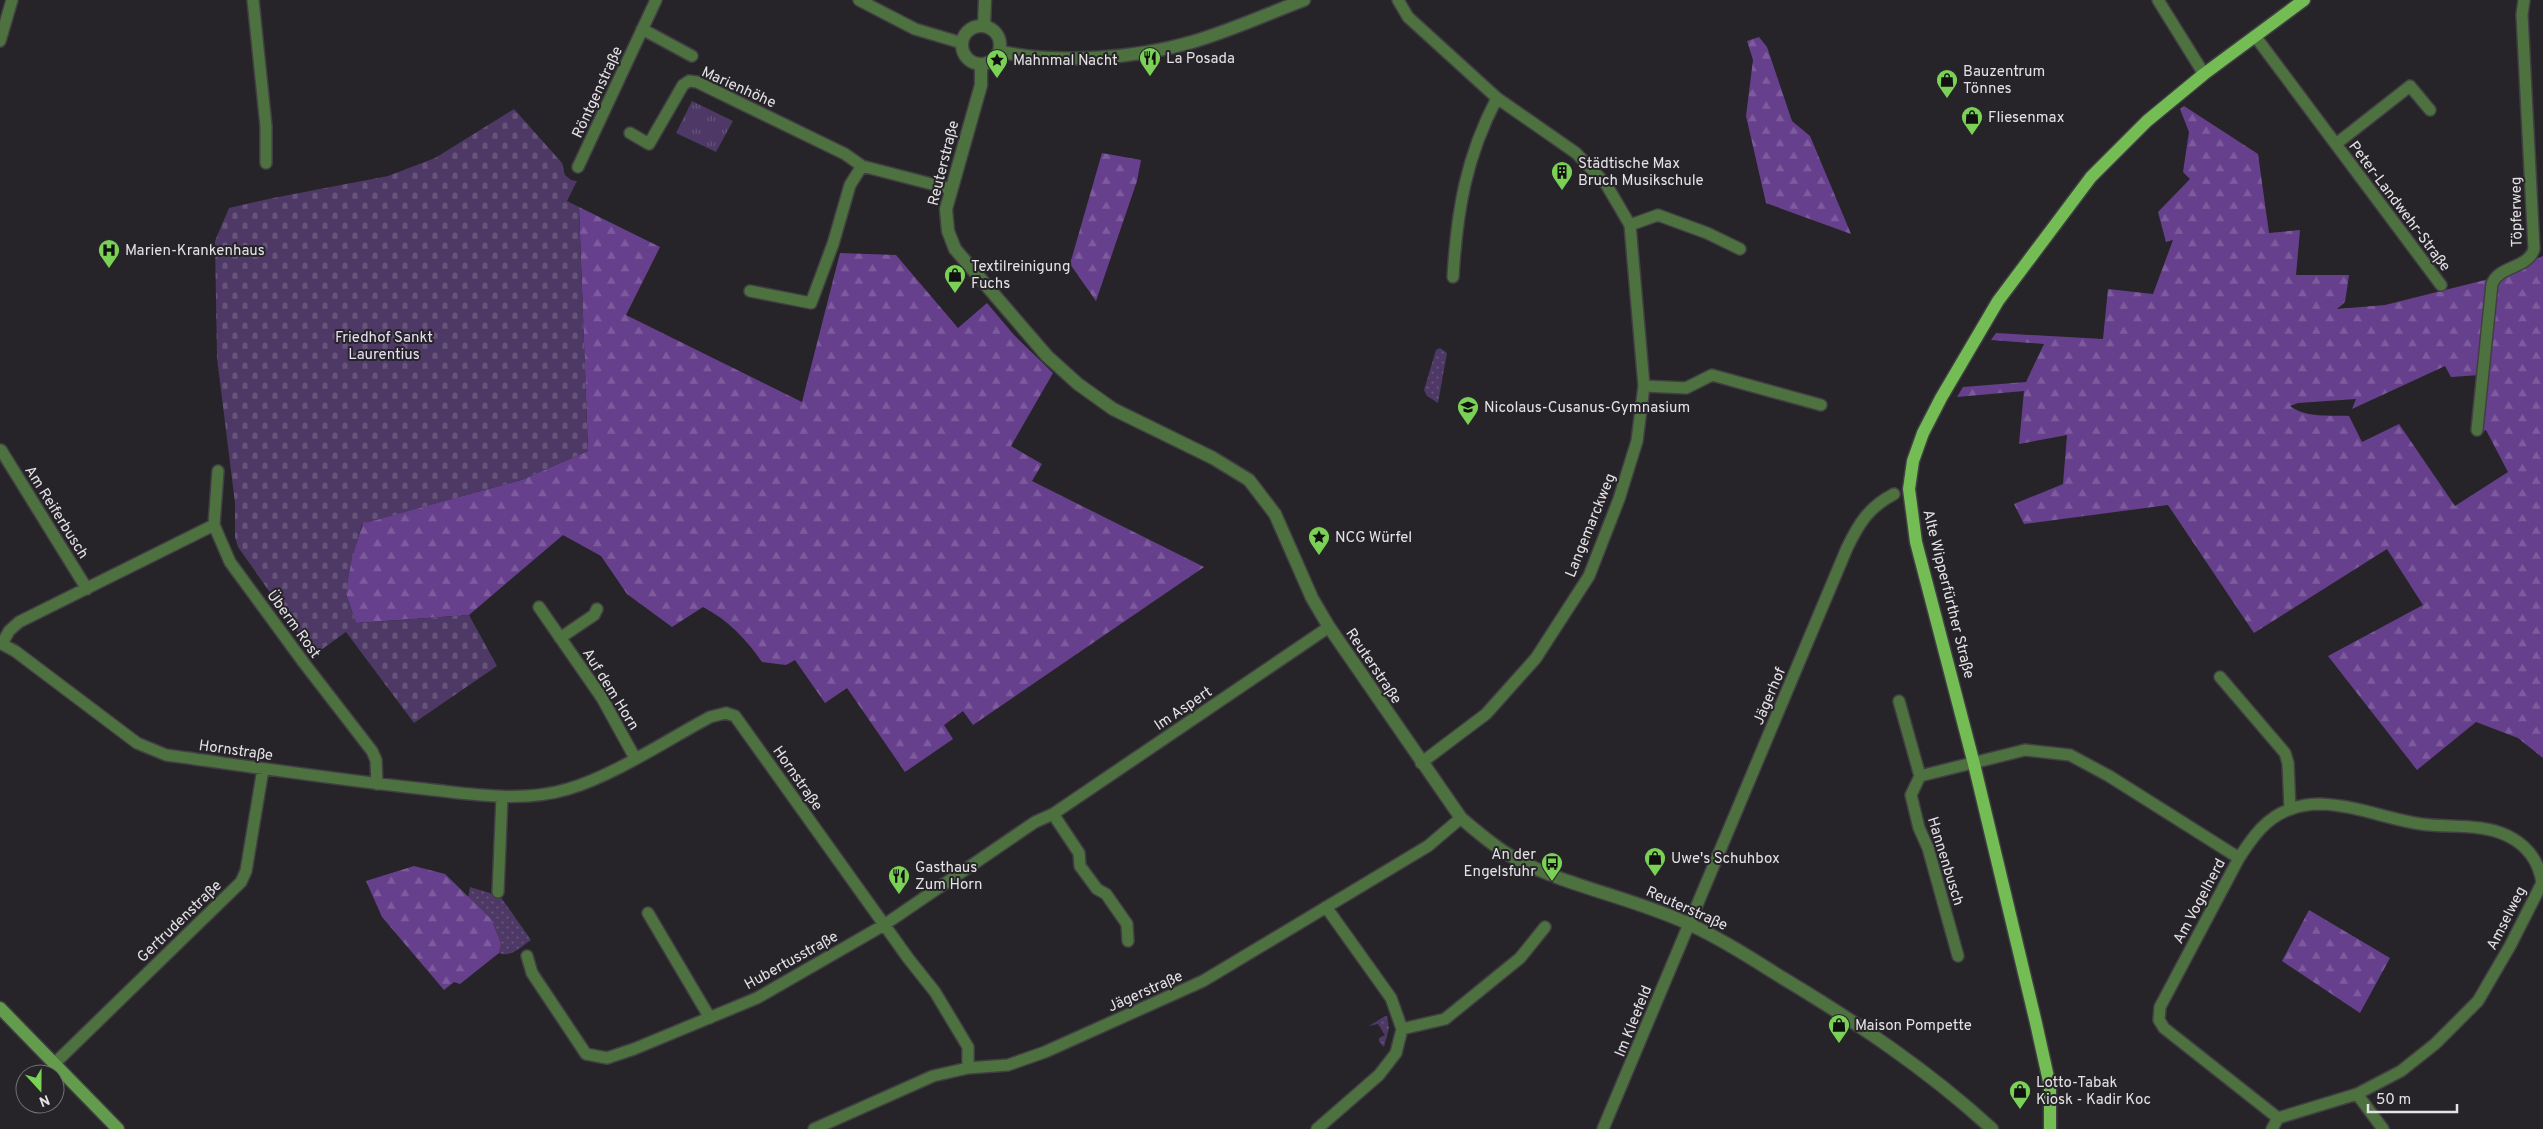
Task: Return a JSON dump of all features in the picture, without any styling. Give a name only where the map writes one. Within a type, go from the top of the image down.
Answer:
[{"type":"main road","name":"Alte Wipperfürther Straße","points":[[2050,1129],[2052,1101],[2045,1059],[1974,764],[1916,542],[1908,489],[1913,461],[1924,434],[1958,369],[1998,301],[2053,226],[2098,170],[2147,121],[2204,74],[2304,0]]},
{"type":"main road","points":[[0,1008],[118,1129]]},
{"type":"street","points":[[0,41],[12,0]]},
{"type":"street","points":[[253,0],[265,117],[266,163]]},
{"type":"street","name":"Röntgenstraße","points":[[578,167],[656,0]]},
{"type":"street","points":[[859,0],[916,29],[962,43]]},
{"type":"street","points":[[984,26],[985,0]]},
{"type":"street","points":[[999,51],[1018,56],[1046,58],[1096,57],[1148,51],[1202,39],[1304,0]]},
{"type":"street","name":"Langemarckweg","points":[[1398,0],[1408,17],[1497,98],[1576,153],[1606,184],[1630,224],[1644,386],[1637,441],[1619,500],[1589,576],[1536,658],[1486,714],[1421,763]]},
{"type":"street","points":[[2158,0],[2204,74]]},
{"type":"street","name":"Töpferweg","points":[[2477,430],[2492,284],[2496,276],[2528,259],[2534,249],[2522,15],[2524,0]]},
{"type":"street","points":[[984,26],[993,30],[999,37],[999,51],[994,59],[981,64],[966,58],[962,43],[969,30],[984,26]]},
{"type":"street","points":[[642,29],[692,56]]},
{"type":"street","name":"Peter-Landwehr-Straße","points":[[2255,36],[2441,285]]},
{"type":"street","name":"Reuterstraße","points":[[981,64],[981,85],[946,209],[948,231],[955,249],[1047,356],[1078,384],[1113,409],[1212,458],[1249,480],[1275,514],[1312,598],[1329,627],[1460,818],[1485,839],[1510,856],[1554,875],[1689,924],[1825,1003],[1952,1091],[1992,1129]]},
{"type":"street","name":"Marienhöhe","points":[[630,133],[649,144],[683,84],[689,81],[697,82],[845,154],[862,166],[951,189]]},
{"type":"street","name":"Peter-Landwehr-Straße","points":[[2336,144],[2410,86],[2430,110]]},
{"type":"street","points":[[1452,277],[1458,221],[1468,167],[1480,131],[1497,98]]},
{"type":"street","points":[[750,291],[811,303],[833,244],[850,185],[862,166]]},
{"type":"street","points":[[1630,224],[1658,215],[1707,233],[1740,249]]},
{"type":"street","points":[[1644,386],[1686,388],[1712,375],[1821,405]]},
{"type":"street","name":"Am Reiferbusch","points":[[1,450],[87,589]]},
{"type":"street","name":"Überm Rost","points":[[218,470],[214,525],[230,562],[304,663],[372,750],[378,775],[377,784]]},
{"type":"street","name":"Jägerhof","points":[[1689,924],[1858,526],[1867,512],[1879,502],[1894,494]]},
{"type":"street","points":[[1,644],[9,631],[19,622],[214,525]]},
{"type":"street","name":"Auf dem Horn","points":[[539,607],[602,698],[634,758]]},
{"type":"street","points":[[560,638],[594,616],[597,608]]},
{"type":"street","name":"Im Aspert","points":[[884,925],[1035,822],[1053,814],[1329,627]]},
{"type":"street","name":"Hornstraße","points":[[1,644],[15,652],[137,743],[166,755],[377,784],[502,797],[555,793],[595,780],[710,717],[726,713],[735,716],[884,925],[936,992],[968,1047],[968,1068]]},
{"type":"street","points":[[2220,677],[2286,753],[2290,809]]},
{"type":"street","points":[[1899,701],[1920,776],[1974,764]]},
{"type":"street","name":"Am Vogelherd","points":[[1974,764],[2025,750],[2070,755],[2109,776],[2239,858],[2160,1007],[2159,1020],[2164,1028],[2278,1118]]},
{"type":"street","name":"Gertrudenstraße","points":[[55,1063],[240,882],[246,871],[263,769]]},
{"type":"street","name":"Hannenbusch","points":[[1920,776],[1911,795],[1919,828],[1928,848],[1958,956]]},
{"type":"street","points":[[498,892],[502,797]]},
{"type":"street","name":"Amselweg","points":[[2239,858],[2256,832],[2278,815],[2290,809],[2318,804],[2346,807],[2422,824],[2488,830],[2508,836],[2532,852],[2542,883],[2510,946],[2478,1001],[2435,1044],[2401,1071],[2357,1094],[2278,1118]]},
{"type":"street","points":[[1053,814],[1079,853],[1080,866],[1097,889],[1106,894],[1127,924],[1128,941]]},
{"type":"street","name":"Jägerstraße","points":[[814,1129],[934,1076],[968,1068],[1008,1064],[1045,1052],[1204,981],[1428,846],[1460,818]]},
{"type":"street","points":[[1317,1129],[1379,1075],[1396,1053],[1402,1029],[1391,998],[1326,907]]},
{"type":"street","points":[[648,912],[710,1018]]},
{"type":"street","name":"Im Kleefeld","points":[[1602,1129],[1689,924]]},
{"type":"street","name":"Hubertusstraße","points":[[527,956],[532,973],[586,1054],[607,1058],[757,998],[884,925]]},
{"type":"street","points":[[1402,1029],[1445,1019],[1520,958],[1545,927]]},
{"type":"street","points":[[2357,1094],[2383,1129]]},
{"type":"street","points":[[2272,1129],[2278,1118]]},
{"type":"green space","points":[[1759,37],[1767,47],[1792,121],[1810,136],[1851,234],[1766,203],[1746,116],[1753,60],[1747,41]]},
{"type":"green space","points":[[692,101],[733,121],[716,152],[676,133]]},
{"type":"green space","points":[[2184,106],[2258,154],[2269,233],[2300,230],[2296,275],[2349,275],[2345,302],[2337,309],[2385,305],[2497,277],[2543,256],[2543,758],[2518,738],[2476,722],[2417,770],[2328,656],[2423,605],[2387,549],[2254,633],[2168,505],[2024,524],[2014,504],[2063,484],[2067,435],[2019,444],[2024,391],[1957,397],[1963,387],[2026,382],[2044,344],[1991,340],[1996,333],[2103,339],[2108,289],[2153,294],[2173,240],[2166,242],[2158,212],[2190,179],[2183,172],[2189,132],[2180,109]],"holes":[[[2445,366],[2451,377],[2480,375],[2476,435],[2486,430],[2508,472],[2455,506],[2399,424],[2362,442],[2349,416],[2310,414],[2290,406],[2298,403],[2356,399],[2352,409]]]},
{"type":"green space","name":"Friedhof Sankt Laurentius","points":[[514,109],[562,163],[565,175],[571,180],[577,181],[567,201],[579,207],[588,451],[521,480],[362,524],[351,563],[346,594],[356,623],[469,615],[497,666],[414,723],[346,632],[314,655],[238,547],[235,537],[235,503],[217,358],[215,241],[229,208],[388,176],[435,158]]},
{"type":"green space","points":[[1102,153],[1141,160],[1137,181],[1096,301],[1070,264]]},
{"type":"green space","points":[[579,207],[660,247],[626,315],[802,402],[840,253],[896,255],[958,328],[987,303],[1014,335],[1053,373],[1011,446],[1042,464],[1032,481],[1204,567],[973,725],[963,711],[944,725],[953,739],[905,772],[847,688],[825,703],[795,660],[786,665],[762,662],[736,631],[721,618],[703,607],[672,627],[627,594],[601,556],[563,535],[469,615],[356,623],[346,594],[350,563],[363,523],[521,480],[588,451]]},
{"type":"green space","points":[[1440,348],[1447,353],[1438,403],[1427,396],[1424,390],[1436,350]]},
{"type":"green space","points":[[414,866],[445,874],[491,919],[501,944],[499,953],[460,984],[454,982],[444,990],[382,917],[366,881]]},
{"type":"green space","points":[[470,887],[500,896],[531,940],[512,953],[499,953],[501,944],[468,898]]},
{"type":"green space","points":[[2309,910],[2390,958],[2360,1013],[2282,961]]},
{"type":"green space","points":[[1387,1016],[1389,1028],[1384,1047],[1379,1042],[1379,1038],[1385,1035],[1378,1024],[1369,1026]]},
{"type":"place","name":"La Posada","points":[[1150,77]]},
{"type":"place","name":"Mahnmal Nacht","points":[[997,79]]},
{"type":"place","name":"Bauzentrum Tönnes","points":[[1947,99]]},
{"type":"place","name":"Fliesenmax","points":[[1972,136]]},
{"type":"place","name":"Städtische Max Bruch Musikschule","points":[[1562,191]]},
{"type":"place","name":"Marien-Krankenhaus","points":[[109,269]]},
{"type":"place","name":"Textilreinigung Fuchs","points":[[955,294]]},
{"type":"place","name":"Nicolaus-Cusanus-Gymnasium","points":[[1468,426]]},
{"type":"place","name":"NCG Würfel","points":[[1319,556]]},
{"type":"place","name":"Uwe's Schuhbox","points":[[1655,877]]},
{"type":"place","name":"An der Engelsfuhr","points":[[1552,882]]},
{"type":"place","name":"Gasthaus Zum Horn","points":[[899,895]]},
{"type":"place","name":"Maison Pompette","points":[[1839,1044]]},
{"type":"place","name":"Lotto-Tabak Kiosk - Kadir Koc","points":[[2020,1110]]}]
